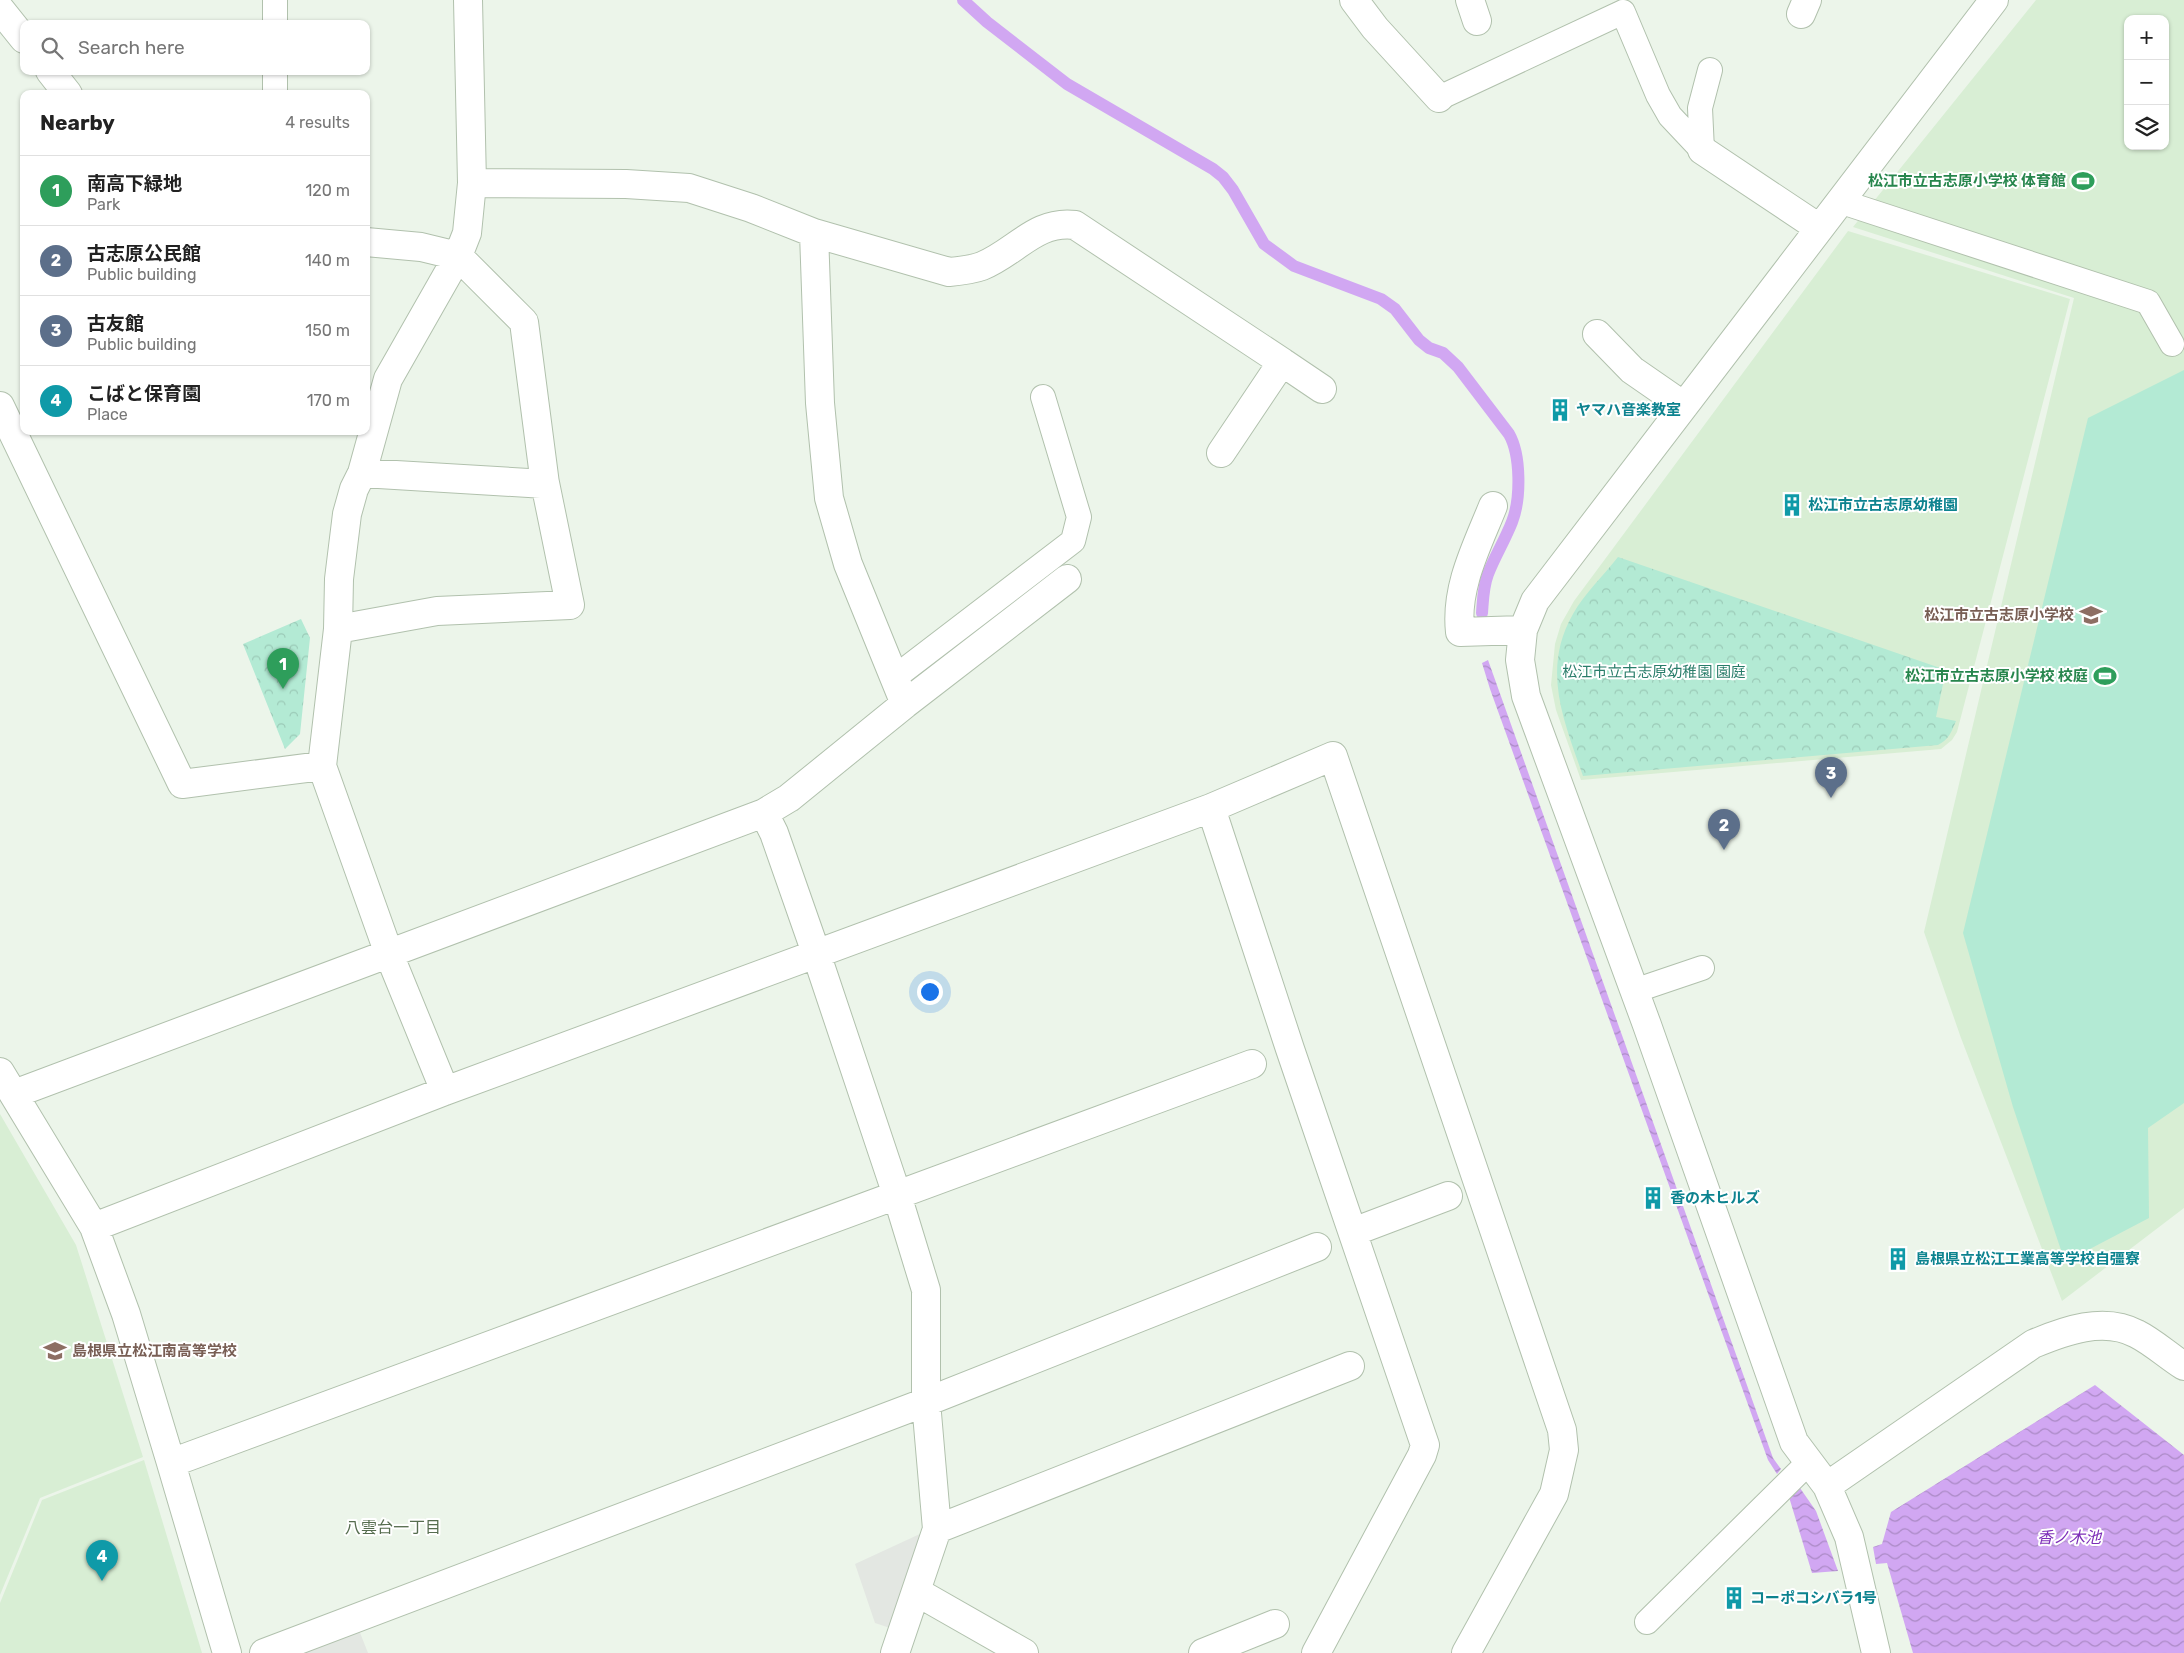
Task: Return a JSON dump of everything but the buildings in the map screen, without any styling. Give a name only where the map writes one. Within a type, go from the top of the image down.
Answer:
[{"type":"street","points":[[445,1091],[390,954],[322,766],[338,629],[339,579],[347,514],[354,489],[362,473],[388,379],[458,256],[467,233],[472,183],[468,0]]},
{"type":"street","points":[[1354,0],[1375,28],[1439,98]]},
{"type":"street","points":[[1876,1653],[1848,1537],[1828,1486],[1794,1442],[1634,991],[1526,696],[1520,660],[1523,630],[1535,601],[1819,228],[1842,202],[1994,0]]},
{"type":"street","points":[[0,9],[20,34]]},
{"type":"street","points":[[53,75],[65,90]]},
{"type":"street","points":[[1702,150],[1819,228]]},
{"type":"street","points":[[472,183],[626,184],[688,188],[751,208],[814,233],[949,272],[969,270],[984,265],[1040,230],[1052,225],[1075,225],[1322,389]]},
{"type":"street","points":[[814,233],[820,403],[829,498],[848,564],[905,704]]},
{"type":"street","points":[[362,473],[545,484],[524,322],[458,256],[421,246],[370,242]]},
{"type":"street","points":[[1597,334],[1632,370],[1684,406]]},
{"type":"street","points":[[1221,453],[1282,362]]},
{"type":"street","points":[[0,406],[182,784],[322,766]]},
{"type":"street","points":[[338,629],[437,611],[570,605],[544,478]]},
{"type":"street","points":[[1493,506],[1463,582],[1459,617],[1460,632],[1523,630]]},
{"type":"street","points":[[227,1653],[126,1314],[94,1226],[7,1083],[390,954],[764,813],[789,798],[905,704],[1066,579]]},
{"type":"street","points":[[94,1226],[445,1091],[1212,808],[1333,756],[1562,1430],[1564,1450],[1554,1494],[1466,1653]]},
{"type":"street","points":[[1212,808],[1290,1050],[1424,1445],[1422,1454],[1316,1653]]},
{"type":"street","points":[[764,813],[774,833],[816,953],[897,1196],[926,1290],[926,1402],[937,1528],[897,1652]]},
{"type":"street","points":[[171,1463],[1252,1064]]},
{"type":"street","points":[[1353,1232],[1448,1196]]},
{"type":"street","points":[[264,1653],[926,1402],[1317,1247]]},
{"type":"street","points":[[1828,1486],[2033,1344],[2065,1331],[2088,1327],[2116,1327],[2136,1333],[2184,1366]]},
{"type":"street","points":[[937,1528],[1350,1366]]},
{"type":"street","points":[[917,1592],[1024,1653]]},
{"type":"street","points":[[1203,1653],[1275,1624]]},
{"type":"lane","points":[[275,0],[275,20]]},
{"type":"lane","points":[[1439,98],[1623,12],[1658,95],[1670,116],[1702,150]]},
{"type":"lane","points":[[1702,150],[1700,108],[1710,70]]},
{"type":"lane","points":[[275,75],[275,90]]},
{"type":"lane","points":[[1842,202],[2148,302],[2172,344]]},
{"type":"lane","points":[[894,678],[1072,541],[1079,517],[1043,396]]},
{"type":"lane","points":[[1634,991],[1702,968]]},
{"type":"lane","points":[[1647,1622],[1809,1462]]},
{"type":"shaded area","name":"松江市立古志原小学校","points":[[2036,0],[2184,0],[2184,1208],[2062,1301],[1961,1038],[1924,932],[2074,298],[1853,227]]},
{"type":"shaded area","points":[[1848,231],[2070,299],[1957,732],[1952,740],[1941,749],[1581,780],[1556,710],[1551,685],[1555,644],[1561,624],[1574,601]]},
{"type":"shaded area","name":"島根県立松江南高等学校","points":[[0,1114],[76,1245],[143,1457],[40,1498],[0,1595]]},
{"type":"shaded area","points":[[144,1460],[202,1653],[0,1653],[0,1603],[42,1500]]},
{"type":"shaded area","points":[[922,1533],[890,1628],[875,1623],[855,1564]]},
{"type":"shaded area","points":[[357,1625],[368,1653],[284,1653]]},
{"type":"green space","name":"松江市立古志原小学校 校庭","points":[[2184,370],[2184,1103],[2148,1128],[2149,1218],[2065,1262],[2013,1107],[1963,933],[2088,418]]},
{"type":"green space","name":"松江市立古志原幼稚園 園庭","points":[[1618,557],[1946,670],[1936,717],[1956,721],[1951,732],[1938,745],[1583,776],[1563,715],[1557,675],[1558,655],[1563,635],[1573,614],[1588,592]]},
{"type":"green space","points":[[301,619],[310,638],[300,734],[285,749],[243,644]]},
{"type":"water","points":[[1488,660],[1773,1458],[1781,1469],[1777,1474],[1768,1460],[1490,689],[1482,663]]},
{"type":"water","name":"香ノ木池","points":[[2095,1385],[2184,1455],[2184,1653],[1913,1653],[1887,1563],[1876,1564],[1873,1547],[1882,1544],[1891,1512]]},
{"type":"water","points":[[1800,1488],[1816,1511],[1838,1571],[1812,1573],[1789,1497]]},
{"type":"waterway","points":[[963,0],[987,22],[1067,84],[1213,169],[1223,177],[1233,190],[1264,244],[1294,266],[1381,299],[1395,309],[1419,340],[1429,348],[1443,353],[1458,367],[1509,434],[1518,465],[1518,490],[1515,512],[1486,579],[1482,613]]},
{"type":"place","name":"松江市立古志原小学校 体育館","points":[[2083,181]]},
{"type":"place","name":"ヤマハ音楽教室","points":[[1560,410]]},
{"type":"place","name":"松江市立古志原幼稚園","points":[[1792,505]]},
{"type":"place","name":"松江市立古志原小学校","points":[[2091,615]]},
{"type":"place","name":"松江市立古志原小学校 校庭","points":[[2105,676]]},
{"type":"place","name":"南高下緑地","points":[[283,689]]},
{"type":"place","name":"古友館","points":[[1831,798]]},
{"type":"place","name":"古志原公民館","points":[[1724,850]]},
{"type":"place","name":"香の木ヒルズ","points":[[1653,1198]]},
{"type":"place","name":"島根県立松江工業高等学校自彊寮","points":[[1898,1259]]},
{"type":"place","name":"島根県立松江南高等学校","points":[[55,1351]]},
{"type":"place","name":"こばと保育園","points":[[102,1581]]},
{"type":"place","name":"コーポコシバラ1号","points":[[1734,1598]]},
{"type":"district","name":"八雲台一丁目","points":[[393,1527]]}]
